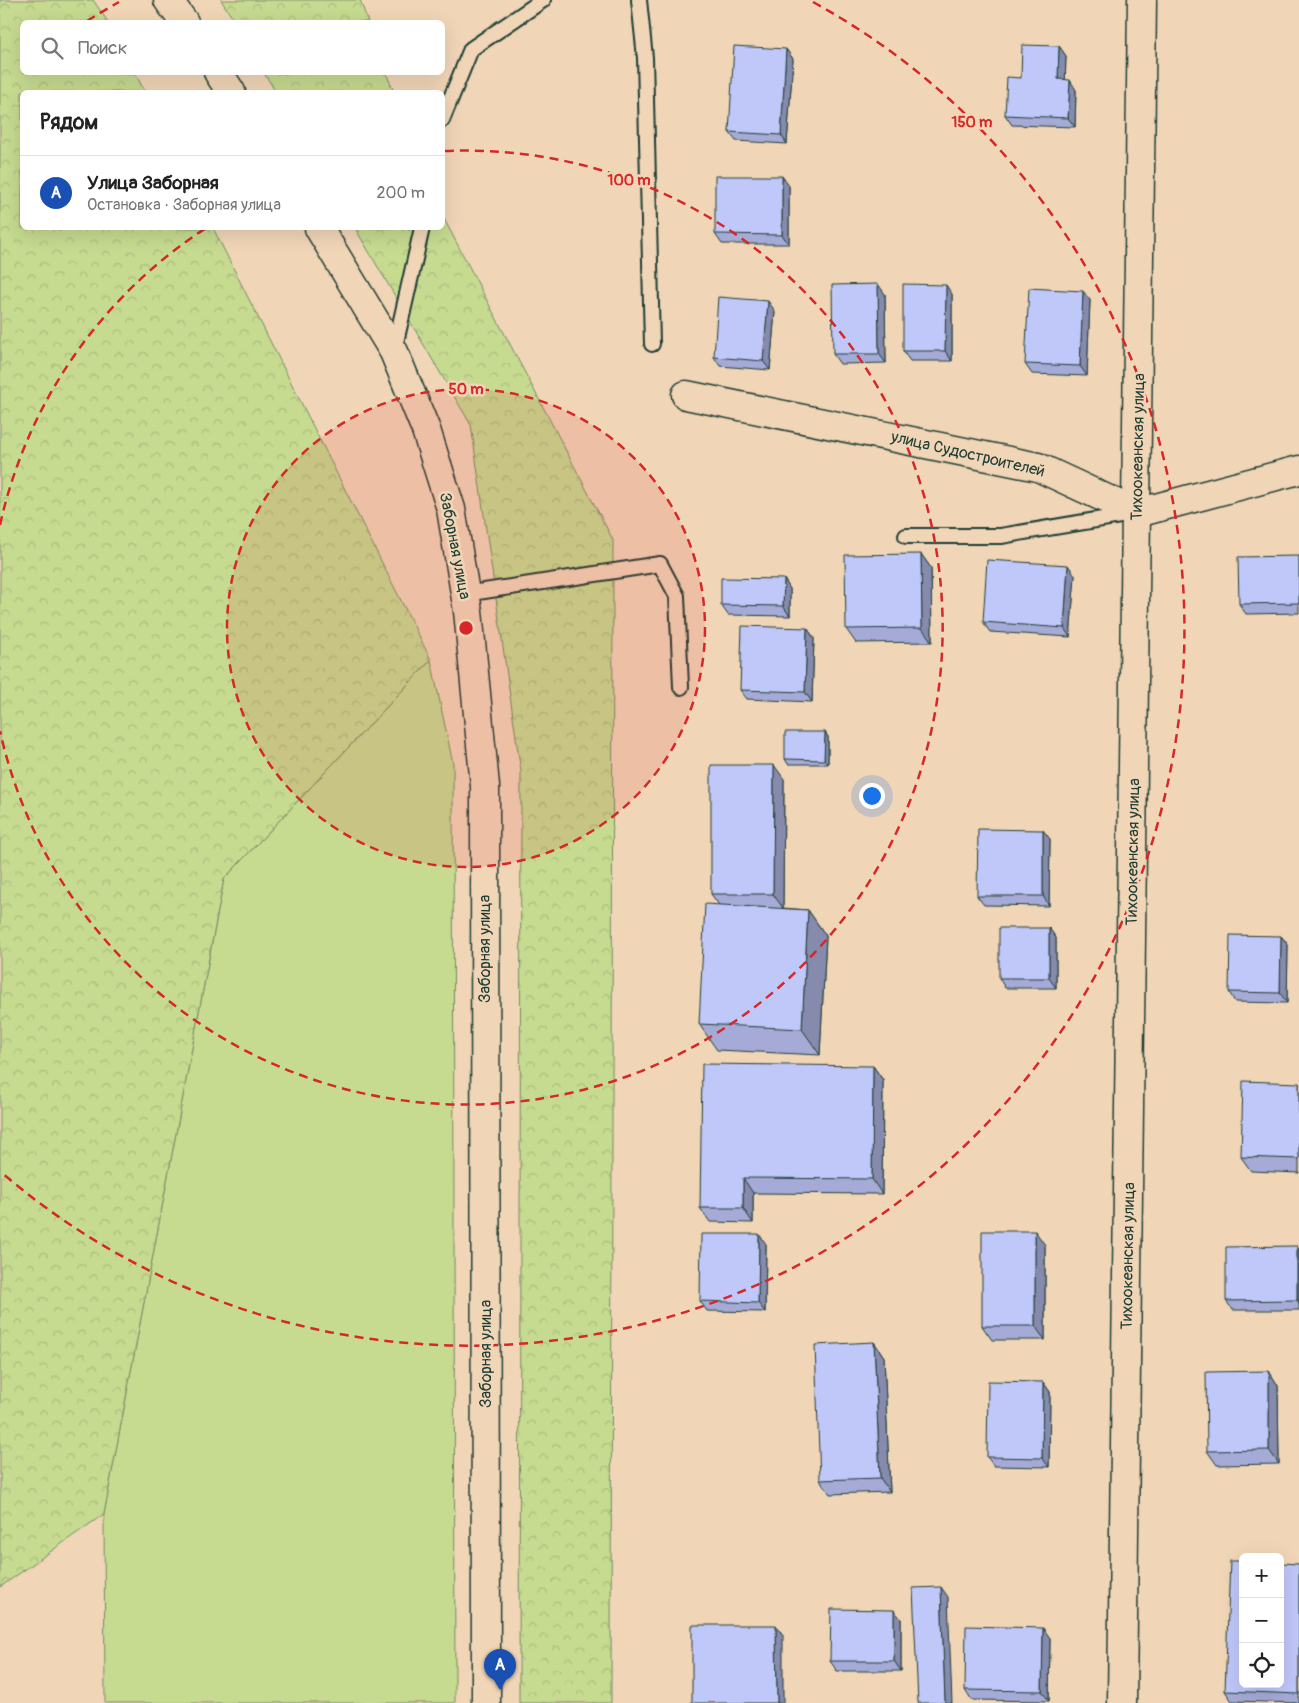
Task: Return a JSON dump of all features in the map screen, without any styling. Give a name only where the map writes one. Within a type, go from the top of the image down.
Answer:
[{"type":"street","points":[[168,0],[183,20]]},
{"type":"street","name":"Тихоокеанская улица","points":[[1122,1703],[1142,0]]},
{"type":"street","points":[[220,75],[230,90]]},
{"type":"street","name":"Заборная улица","points":[[321,230],[394,352],[426,430],[451,509],[466,594],[485,786],[486,1703]]},
{"type":"street","name":"улица Судостроителей","points":[[686,395],[1038,467],[1137,514]]},
{"type":"street","points":[[1137,514],[1299,470]]},
{"type":"lane","points":[[445,113],[471,49],[544,0]]},
{"type":"lane","points":[[639,0],[645,58],[652,344]]},
{"type":"lane","points":[[394,352],[422,230]]},
{"type":"lane","points":[[906,536],[1001,536],[1137,514]]},
{"type":"lane","points":[[466,594],[660,564],[677,596],[681,686]]},
{"type":"green space","points":[[0,0],[93,0],[107,20],[20,20],[20,75],[136,75],[144,90],[20,90],[20,230],[214,230],[431,660],[224,879],[104,1514],[0,1587]]},
{"type":"green space","points":[[221,0],[360,0],[367,20],[234,20]]},
{"type":"green space","points":[[265,75],[387,75],[393,90],[275,90]]},
{"type":"green space","points":[[445,221],[613,540],[611,1703],[519,1703],[521,772],[471,425],[356,230],[445,230]]},
{"type":"green space","points":[[431,660],[453,764],[455,1703],[105,1703],[104,1514],[224,879]]},
{"type":"building","points":[[1022,45],[1059,46],[1058,79],[1070,80],[1068,118],[1005,115],[1007,77],[1021,78]]},
{"type":"building","points":[[734,46],[786,49],[781,135],[729,132]]},
{"type":"building","points":[[715,176],[782,176],[782,235],[715,234]]},
{"type":"building","points":[[878,284],[879,354],[833,354],[832,285]]},
{"type":"building","points":[[903,284],[946,285],[945,351],[903,351]]},
{"type":"building","points":[[1029,288],[1083,291],[1080,366],[1025,364]]},
{"type":"building","points":[[718,297],[768,301],[763,361],[714,357]]},
{"type":"building","points":[[921,554],[922,628],[846,629],[845,555]]},
{"type":"building","points":[[1299,556],[1299,603],[1239,604],[1238,557]]},
{"type":"building","points":[[987,560],[1068,565],[1064,628],[983,622]]},
{"type":"building","points":[[721,578],[784,579],[783,606],[721,605]]},
{"type":"building","points":[[742,626],[807,628],[805,692],[740,690]]},
{"type":"building","points":[[785,732],[825,732],[824,760],[785,759]]},
{"type":"building","points":[[711,765],[774,765],[773,894],[711,894]]},
{"type":"building","points":[[978,829],[1043,830],[1043,896],[977,896]]},
{"type":"building","points":[[705,904],[808,910],[802,1029],[699,1024]]},
{"type":"building","points":[[999,928],[1049,928],[1049,978],[999,978]]},
{"type":"building","points":[[1230,935],[1281,936],[1280,993],[1229,992]]},
{"type":"building","points":[[702,1064],[873,1066],[872,1179],[743,1178],[743,1208],[700,1208]]},
{"type":"building","points":[[1243,1081],[1299,1083],[1299,1159],[1241,1157]]},
{"type":"building","points":[[982,1231],[1035,1231],[1035,1326],[982,1326]]},
{"type":"building","points":[[701,1234],[759,1234],[758,1303],[700,1301]]},
{"type":"building","points":[[1297,1246],[1297,1300],[1226,1301],[1226,1247]]},
{"type":"building","points":[[874,1342],[880,1478],[820,1480],[815,1345]]},
{"type":"building","points":[[1269,1371],[1269,1450],[1207,1451],[1206,1372]]},
{"type":"building","points":[[988,1381],[1043,1382],[1042,1458],[987,1457]]},
{"type":"building","points":[[1230,1561],[1239,1561],[1239,1688],[1284,1688],[1284,1563],[1299,1564],[1299,1694],[1225,1691]]},
{"type":"building","points":[[941,1587],[945,1703],[918,1703],[913,1588]]},
{"type":"building","points":[[831,1609],[894,1610],[894,1661],[830,1661]]},
{"type":"building","points":[[692,1625],[776,1625],[777,1703],[692,1703]]},
{"type":"building","points":[[966,1626],[1043,1628],[1042,1691],[965,1690]]},
{"type":"place","name":"Улица Заборная","points":[[500,1690]]}]
